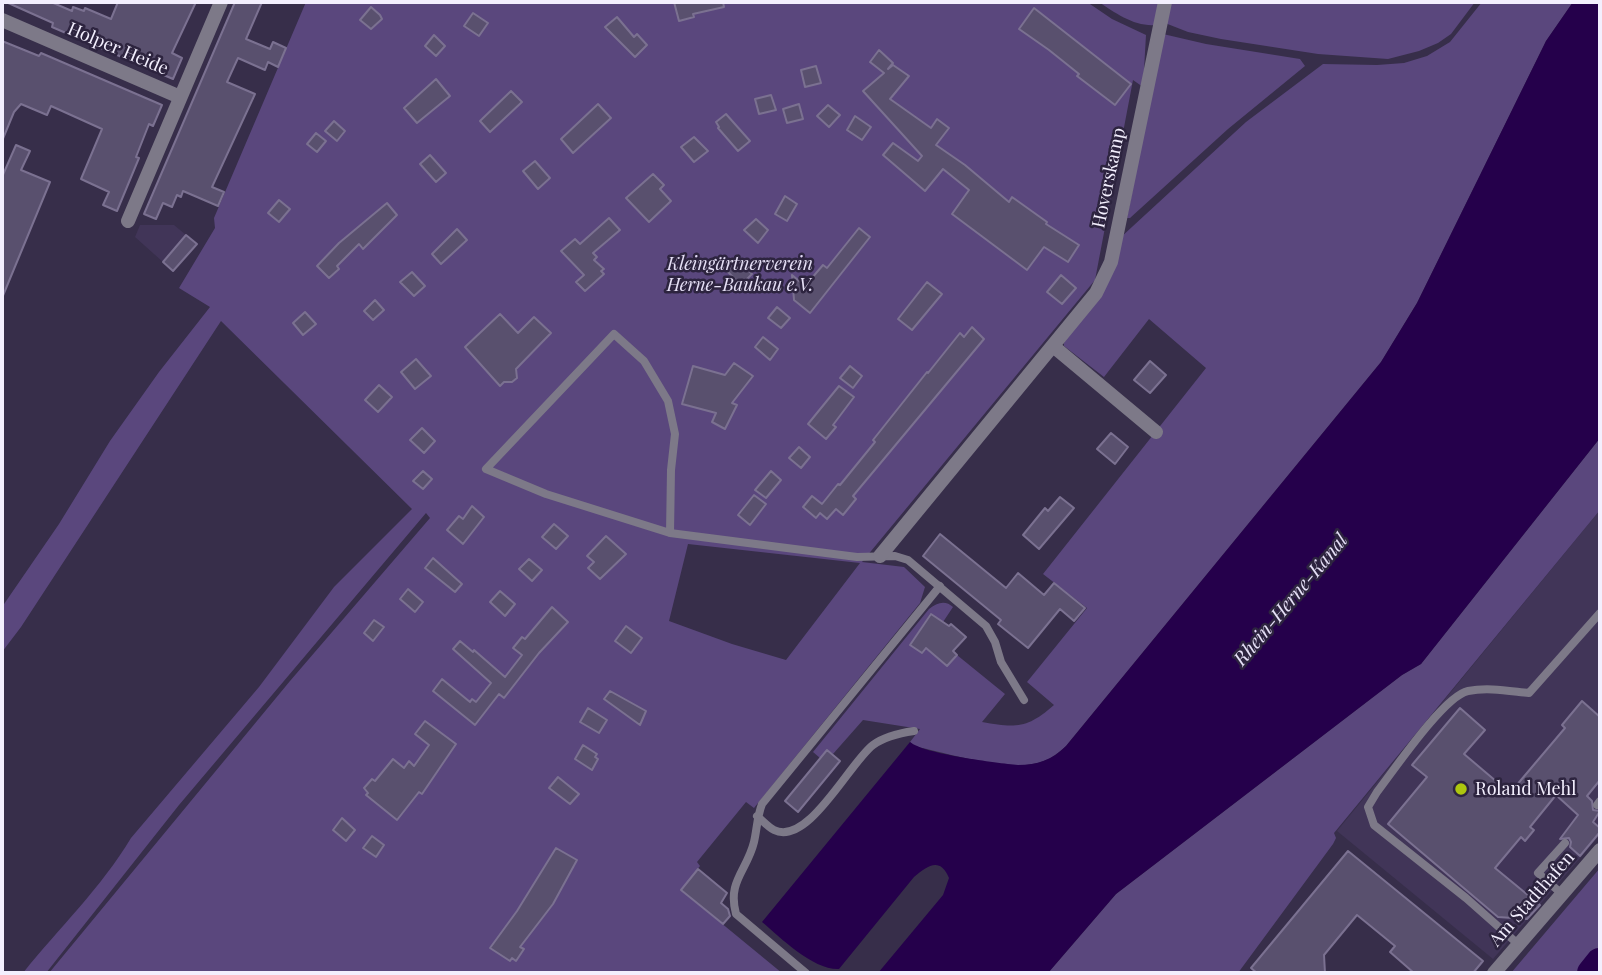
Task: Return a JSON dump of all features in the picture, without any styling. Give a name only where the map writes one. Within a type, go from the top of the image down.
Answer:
[{"type":"street","name":"Holper Heide","points":[[128,221],[220,2]]},
{"type":"street","name":"Hoverskamp","points":[[880,556],[1097,293],[1111,262],[1165,2]]},
{"type":"street","name":"Holper Heide","points":[[2,20],[180,97]]},
{"type":"street","points":[[1053,346],[1156,432]]},
{"type":"street","name":"Am Stadthafen","points":[[1494,973],[1600,850]]},
{"type":"lane","points":[[670,533],[671,470],[676,434],[668,401],[644,361],[614,334],[486,469],[546,494],[670,533],[857,557],[895,556],[908,560],[986,626],[995,642],[1001,663],[1024,699]]},
{"type":"lane","points":[[806,973],[736,914],[733,901],[734,884],[754,843],[757,816],[762,804],[940,586]]},
{"type":"lane","points":[[1518,944],[1466,898],[1374,825],[1368,807],[1447,704],[1466,691],[1529,693],[1600,613]]},
{"type":"lane","points":[[757,816],[775,831],[789,833],[805,826],[872,745],[896,733],[914,731]]},
{"type":"lane","points":[[1562,894],[1538,873],[1564,843]]},
{"type":"shaded area","points":[[140,225],[174,225],[197,244],[173,271],[135,237]]},
{"type":"shaded area","points":[[1600,510],[1600,835],[1493,959],[1337,831]]},
{"type":"green space","name":"Kleingärtnerverein Herne-Baukau e.V.","points":[[306,2],[1087,2],[1112,19],[1146,35],[1143,87],[1133,80],[1095,280],[862,562],[904,567],[925,587],[920,603],[754,808],[746,802],[697,862],[700,866],[681,890],[782,973],[49,973],[290,681],[430,518],[426,513],[179,805],[46,973],[23,973],[93,891],[131,838],[259,687],[334,587],[412,509],[221,321],[2,652],[2,607],[59,524],[110,441],[210,307],[179,288],[215,228],[214,218]],"holes":[[[688,544],[860,563],[786,660],[669,621]]]},
{"type":"green space","points":[[1099,2],[1160,2],[1156,25],[1133,22]]},
{"type":"green space","points":[[1169,2],[1475,2],[1451,34],[1438,43],[1388,59],[1318,54],[1188,32],[1165,23]]},
{"type":"green space","points":[[1482,2],[1573,2],[1546,41],[1417,303],[1381,362],[1066,746],[1051,758],[1038,763],[990,763],[914,746],[910,742],[920,729],[863,720],[833,754],[827,750],[820,758],[813,752],[929,609],[941,603],[953,607],[943,622],[930,614],[910,645],[929,643],[947,666],[957,655],[1005,694],[982,722],[1020,725],[1036,719],[1054,705],[1027,682],[1087,608],[1043,574],[1206,368],[1149,319],[1104,377],[1064,346],[1120,238],[1246,122],[1323,64],[1404,63],[1427,56],[1450,42]]},
{"type":"green space","points":[[1163,34],[1206,44],[1300,59],[1305,66],[1127,218]]},
{"type":"green space","points":[[1600,438],[1600,510],[1334,833],[1336,838],[1333,844],[1238,973],[1048,973],[1116,894],[1402,675],[1421,664]]},
{"type":"green space","points":[[1600,868],[1600,946],[1578,973],[1511,973]]},
{"type":"water","name":"Rhein-Herne-Kanal","points":[[1573,2],[1600,2],[1600,438],[1421,664],[1402,675],[1116,894],[1048,973],[878,973],[943,895],[949,878],[942,867],[937,865],[928,867],[914,877],[839,969],[829,968],[808,959],[778,936],[762,922],[910,742],[945,754],[1018,765],[1044,761],[1066,746],[1381,362],[1417,303],[1546,41]]},
{"type":"building","points":[[6,2],[51,2],[72,11],[73,7],[84,11],[85,8],[111,19],[118,2],[196,2],[172,53],[182,58],[173,79],[52,27],[53,23]]},
{"type":"building","points":[[235,2],[262,2],[246,39],[270,49],[273,42],[286,48],[278,67],[268,62],[265,70],[238,58],[227,82],[255,94],[212,187],[224,192],[218,206],[183,191],[181,197],[177,195],[172,207],[163,203],[156,219],[144,214]]},
{"type":"building","points":[[674,2],[723,2],[724,7],[693,14],[694,17],[679,21]]},
{"type":"building","points":[[371,7],[382,19],[371,29],[360,20]]},
{"type":"building","points":[[1034,8],[1131,84],[1115,105],[1049,50],[1019,29]]},
{"type":"building","points":[[473,13],[488,23],[479,36],[464,26]]},
{"type":"building","points":[[617,17],[634,37],[637,34],[647,45],[635,57],[605,27]]},
{"type":"building","points":[[434,35],[445,46],[436,56],[425,46]]},
{"type":"building","points":[[2,41],[39,56],[41,53],[162,105],[153,126],[149,124],[136,157],[139,158],[117,211],[103,205],[109,192],[81,179],[102,129],[51,106],[47,115],[21,104],[14,112],[2,141]]},
{"type":"building","points":[[879,50],[893,63],[888,69],[893,65],[909,76],[890,99],[931,128],[937,119],[949,128],[936,145],[1009,202],[1012,197],[1047,222],[1046,224],[1079,245],[1068,262],[1044,247],[1027,270],[952,214],[969,190],[943,169],[925,191],[883,155],[893,143],[918,161],[922,156],[863,91],[884,73],[870,62]]},
{"type":"building","points":[[816,66],[821,83],[805,87],[801,70]]},
{"type":"building","points":[[436,79],[450,96],[417,123],[404,108]]},
{"type":"building","points":[[511,91],[522,102],[490,132],[480,121]]},
{"type":"building","points":[[771,95],[776,110],[759,114],[755,99]]},
{"type":"building","points":[[598,104],[611,118],[573,153],[561,139]]},
{"type":"building","points":[[799,104],[803,119],[787,123],[783,109]]},
{"type":"building","points":[[828,105],[840,115],[829,127],[817,116]]},
{"type":"building","points":[[726,114],[750,141],[738,151],[716,122]]},
{"type":"building","points":[[855,116],[871,127],[862,140],[847,130]]},
{"type":"building","points":[[334,121],[345,131],[337,141],[325,131]]},
{"type":"building","points":[[316,133],[326,141],[317,152],[307,144]]},
{"type":"building","points":[[694,137],[708,151],[694,162],[681,147]]},
{"type":"building","points":[[16,145],[30,151],[21,170],[50,182],[2,298],[2,177]]},
{"type":"building","points":[[430,155],[446,173],[436,182],[420,164]]},
{"type":"building","points":[[535,161],[550,178],[538,189],[523,171]]},
{"type":"building","points":[[653,174],[664,185],[660,189],[671,201],[649,222],[626,198]]},
{"type":"building","points":[[785,196],[797,204],[787,221],[775,214]]},
{"type":"building","points":[[279,200],[290,209],[279,222],[268,213]]},
{"type":"building","points":[[387,203],[397,215],[363,249],[359,244],[329,278],[317,266],[339,243]]},
{"type":"building","points":[[609,218],[620,230],[593,253],[597,257],[594,260],[604,269],[601,271],[604,274],[585,291],[576,282],[584,275],[561,251],[575,239],[580,244]]},
{"type":"building","points":[[756,219],[768,230],[758,243],[744,230]]},
{"type":"building","points":[[859,228],[870,237],[810,313],[794,300],[792,275],[805,286],[823,265],[827,268]]},
{"type":"building","points":[[457,229],[467,240],[441,264],[432,254]]},
{"type":"building","points":[[186,235],[197,244],[173,271],[163,262]]},
{"type":"building","points":[[738,260],[752,274],[741,285],[727,271]]},
{"type":"building","points":[[412,272],[425,286],[414,296],[400,282]]},
{"type":"building","points":[[1061,275],[1076,288],[1062,304],[1047,292]]},
{"type":"building","points":[[927,282],[942,294],[912,330],[898,319]]},
{"type":"building","points":[[375,300],[384,310],[373,320],[364,311]]},
{"type":"building","points":[[777,307],[790,318],[781,328],[768,318]]},
{"type":"building","points":[[305,312],[316,324],[303,335],[293,323]]},
{"type":"building","points":[[500,314],[518,333],[534,317],[551,333],[516,369],[517,378],[500,386],[465,347]]},
{"type":"building","points":[[972,327],[984,339],[853,496],[856,499],[843,515],[836,509],[827,519],[820,513],[816,518],[803,507],[812,496],[822,504],[838,484],[840,485],[927,372],[960,333],[964,337]]},
{"type":"building","points":[[763,337],[778,349],[770,360],[755,347]]},
{"type":"building","points":[[416,359],[431,376],[415,389],[401,372]]},
{"type":"building","points":[[1150,361],[1166,375],[1150,393],[1134,380]]},
{"type":"building","points":[[734,363],[753,376],[732,403],[737,405],[725,429],[712,422],[716,413],[682,404],[693,366],[725,375]]},
{"type":"building","points":[[850,366],[862,376],[853,388],[840,378]]},
{"type":"building","points":[[379,385],[392,397],[378,412],[365,400]]},
{"type":"building","points":[[839,386],[854,397],[826,439],[808,424]]},
{"type":"building","points":[[422,428],[435,441],[424,453],[410,440]]},
{"type":"building","points":[[1111,433],[1128,447],[1115,464],[1097,449]]},
{"type":"building","points":[[799,447],[810,457],[801,468],[789,458]]},
{"type":"building","points":[[423,471],[432,479],[423,489],[413,481]]},
{"type":"building","points":[[771,471],[781,480],[766,498],[755,490]]},
{"type":"building","points":[[754,495],[766,504],[750,525],[738,515]]},
{"type":"building","points":[[1060,497],[1074,508],[1039,549],[1023,535],[1045,508],[1048,511]]},
{"type":"building","points":[[472,506],[484,517],[463,544],[447,530],[459,516],[463,519]]},
{"type":"building","points":[[554,524],[568,536],[556,549],[542,537]]},
{"type":"building","points":[[940,534],[1006,588],[1018,573],[1044,595],[1054,583],[1085,608],[1074,621],[1060,609],[1028,648],[998,624],[1001,620],[923,556]]},
{"type":"building","points":[[606,536],[626,554],[600,579],[588,568],[594,562],[587,556]]},
{"type":"building","points":[[433,558],[462,584],[455,592],[425,568]]},
{"type":"building","points":[[529,559],[542,570],[532,581],[519,569]]},
{"type":"building","points":[[408,589],[423,602],[415,612],[400,599]]},
{"type":"building","points":[[500,591],[515,604],[505,616],[490,602]]},
{"type":"building","points":[[552,607],[568,622],[539,653],[504,698],[499,694],[475,725],[433,691],[442,679],[470,702],[472,699],[476,702],[491,683],[453,649],[460,641],[505,677],[522,655],[513,648],[522,637],[525,639]]},
{"type":"building","points":[[931,614],[949,626],[951,624],[966,637],[953,651],[957,655],[947,666],[926,648],[922,653],[910,645]]},
{"type":"building","points":[[374,620],[384,627],[373,641],[364,633]]},
{"type":"building","points":[[626,626],[642,638],[631,653],[615,641]]},
{"type":"building","points":[[610,691],[646,711],[640,725],[604,699]]},
{"type":"building","name":"Roland Mehl","points":[[1582,701],[1600,717],[1600,780],[1587,796],[1592,801],[1593,810],[1600,811],[1593,822],[1600,828],[1600,832],[1580,856],[1570,847],[1569,838],[1560,839],[1578,815],[1556,795],[1530,827],[1534,830],[1525,841],[1521,837],[1495,868],[1540,905],[1527,919],[1498,917],[1388,824],[1427,777],[1412,765],[1460,708],[1485,730],[1464,754],[1510,793],[1565,728],[1562,725]]},
{"type":"building","points":[[588,708],[607,720],[599,733],[580,722]]},
{"type":"building","points":[[425,721],[456,744],[422,794],[419,792],[397,820],[366,795],[368,793],[364,788],[372,779],[375,781],[393,759],[404,768],[409,761],[414,766],[429,745],[415,734]]},
{"type":"building","points":[[583,745],[597,754],[595,757],[598,759],[592,770],[575,759]]},
{"type":"building","points":[[827,750],[840,761],[798,812],[785,801]]},
{"type":"building","points":[[558,777],[579,794],[570,804],[549,788]]},
{"type":"building","points":[[342,818],[355,830],[346,841],[333,830]]},
{"type":"building","points":[[372,836],[384,845],[376,857],[363,848]]},
{"type":"building","points":[[556,848],[577,860],[553,904],[520,947],[524,949],[516,961],[512,958],[510,961],[490,948],[517,911]]},
{"type":"building","points":[[1348,851],[1483,961],[1473,973],[1414,973],[1390,952],[1395,946],[1357,915],[1324,955],[1325,973],[1257,973],[1251,968]]},
{"type":"building","points":[[698,869],[727,893],[721,903],[728,909],[730,916],[723,924],[681,890]]},
{"type":"waterway","points":[[1592,973],[1600,963]]},
{"type":"place","name":"Roland Mehl","points":[[1461,789]]}]
